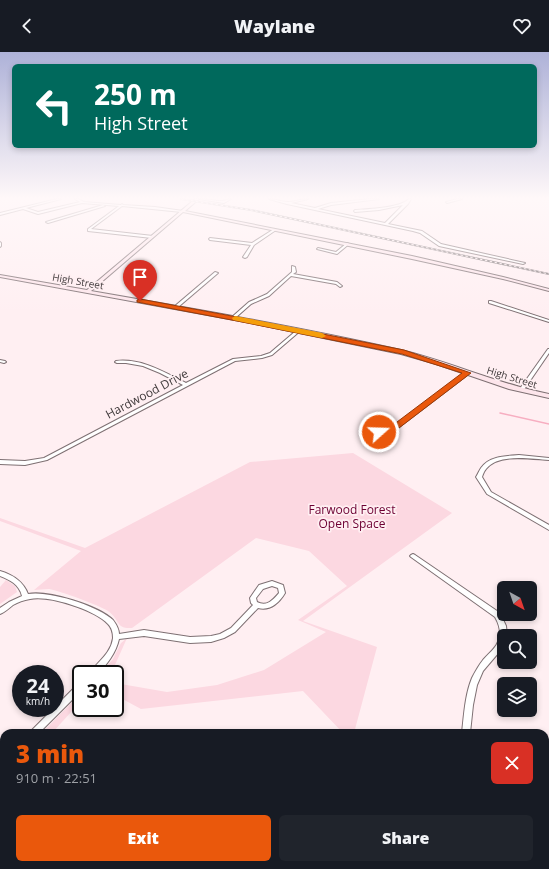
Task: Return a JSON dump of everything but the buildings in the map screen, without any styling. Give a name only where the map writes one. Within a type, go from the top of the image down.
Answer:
[{"type":"main road","points":[[87,292],[152,237]]},
{"type":"main road","points":[[312,237],[478,272],[549,290]]},
{"type":"main road","name":"High Street","points":[[0,276],[176,307],[404,352],[521,390],[549,396]]},
{"type":"street","points":[[245,257],[253,244],[264,237]]},
{"type":"street","points":[[428,237],[440,245],[522,264]]},
{"type":"street","points":[[210,239],[253,244]]},
{"type":"street","points":[[318,250],[337,253],[348,244]]},
{"type":"street","points":[[232,318],[250,303],[268,295],[291,275],[295,270],[294,267]]},
{"type":"street","points":[[176,307],[216,273]]},
{"type":"street","points":[[291,275],[337,284],[340,286]]},
{"type":"street","points":[[490,302],[549,321]]},
{"type":"street","name":"Hardwood Drive","points":[[0,462],[25,463],[45,459],[234,360],[262,357],[271,354],[298,331]]},
{"type":"street","points":[[521,390],[549,350]]},
{"type":"street","points":[[117,362],[129,361],[141,364],[186,385]]},
{"type":"street","points":[[379,432],[386,433],[392,430],[468,373]]},
{"type":"street","points":[[549,459],[497,458],[484,466],[478,477],[489,493],[549,528]]},
{"type":"street","points":[[413,556],[497,611]]},
{"type":"street","points":[[0,573],[13,578],[20,583],[26,597]]},
{"type":"street","points":[[0,611],[14,602],[26,597],[44,595],[55,596],[99,614],[111,623],[116,637],[112,652],[101,665]]},
{"type":"street","points":[[116,637],[144,632],[190,640],[212,640],[233,630],[257,605]]},
{"type":"street","points":[[466,729],[469,709],[476,678],[483,664],[502,646],[504,635],[503,621]]},
{"type":"street","points":[[38,729],[72,695]]},
{"type":"green space","name":"Farwood Forest Open Space","points":[[353,453],[452,513],[303,621],[377,647],[355,729],[339,729],[303,691],[141,709],[124,700],[124,685],[167,692],[217,685],[264,670],[326,632],[298,620],[347,586],[309,551],[256,538],[132,628],[127,628],[120,625],[112,614],[103,608],[62,592],[49,589],[34,590],[81,551],[0,521],[0,518],[85,548],[250,462]]},
{"type":"green space","points":[[6,580],[15,586],[17,592],[0,604],[0,587]]},
{"type":"green space","points":[[127,638],[115,665],[108,665],[113,659],[121,643]]},
{"type":"green space","points":[[72,702],[72,711],[56,729],[46,729],[58,717],[64,717],[64,710]]},
{"type":"waterway","points":[[500,413],[549,424]]},
{"type":"railway","points":[[377,237],[549,274]]},
{"type":"slow traffic","points":[[235,318],[322,336]]},
{"type":"route","points":[[140,301],[404,352],[468,373],[392,430],[386,433],[379,432]]}]
